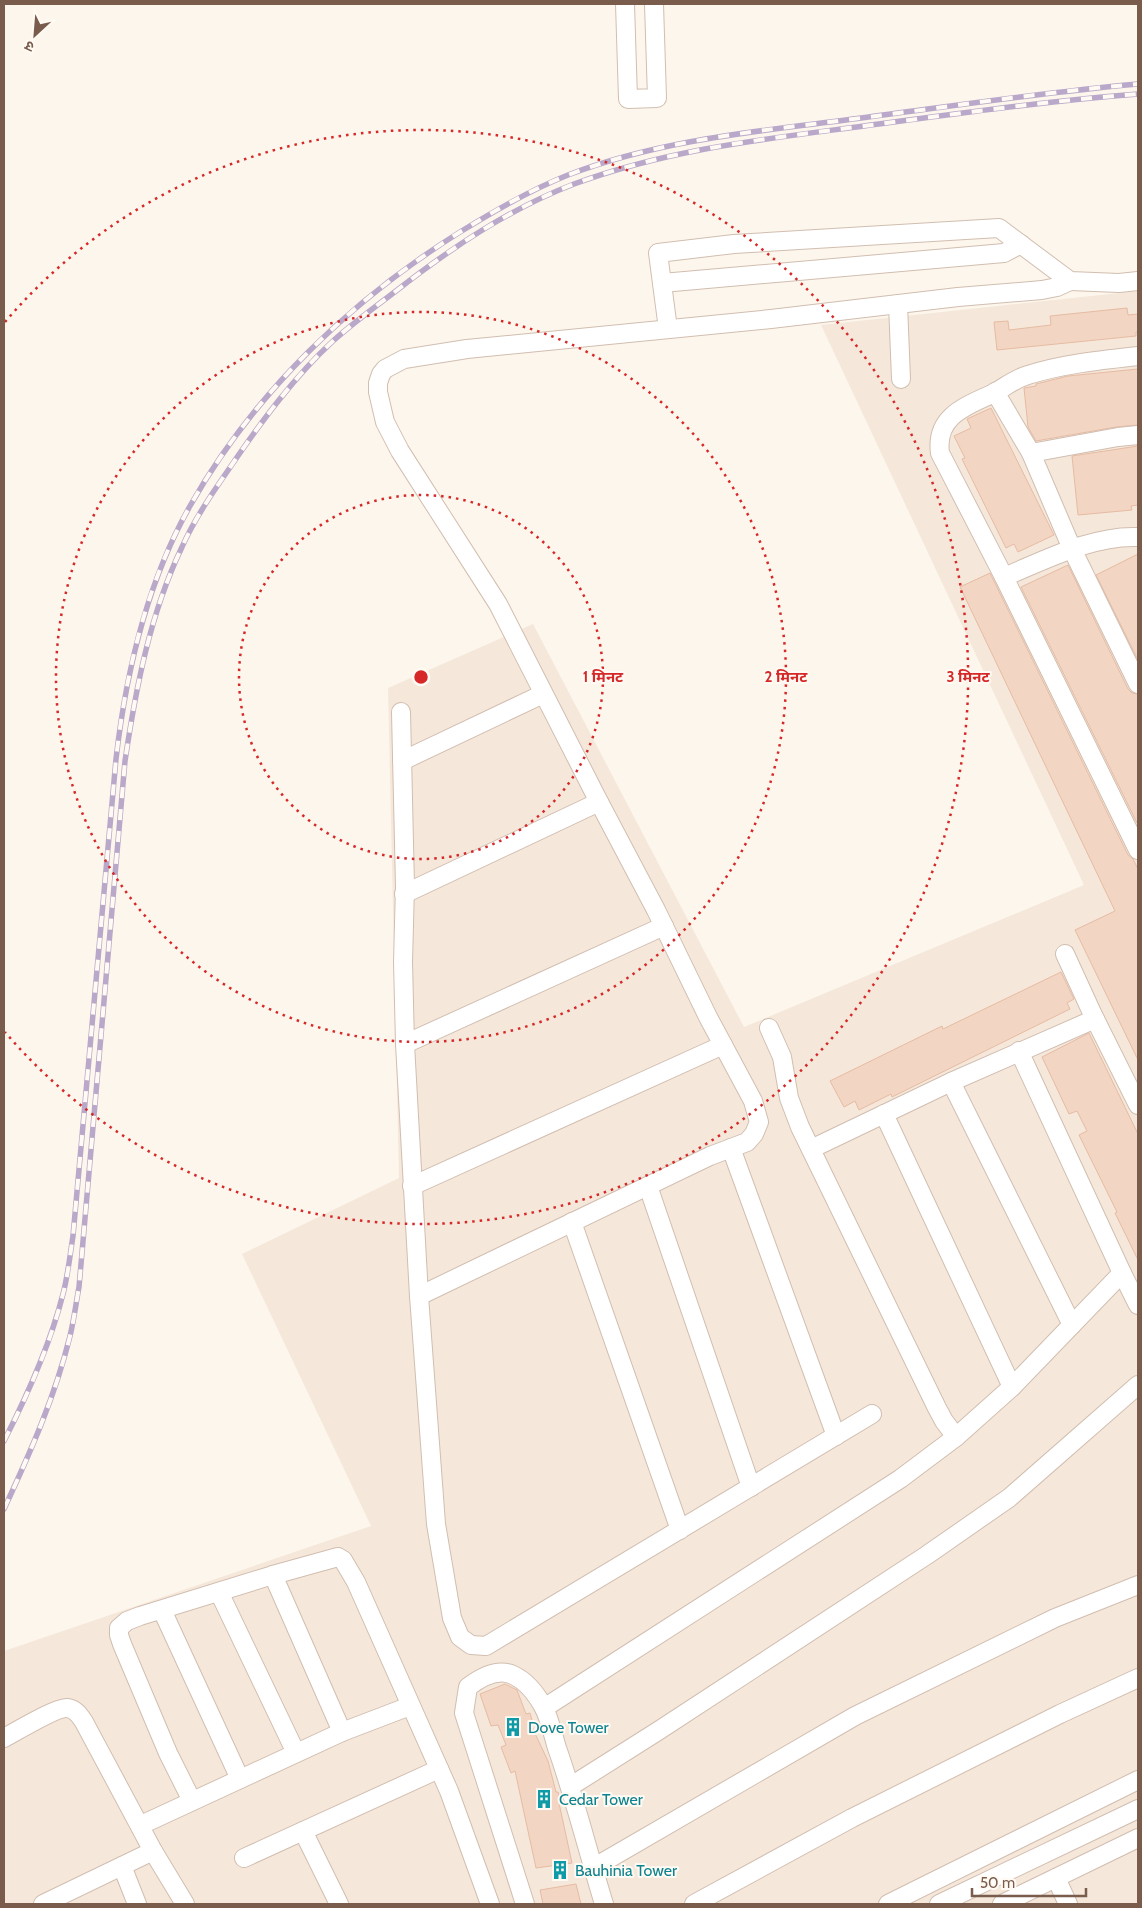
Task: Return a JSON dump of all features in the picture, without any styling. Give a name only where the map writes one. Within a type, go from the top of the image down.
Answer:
[{"type":"street","points":[[625,4],[628,99],[657,98],[654,4]]},
{"type":"street","points":[[668,329],[658,253],[734,244],[999,228],[1070,281]]},
{"type":"street","points":[[662,283],[1004,253],[1021,244]]},
{"type":"street","points":[[419,1296],[710,1156],[747,1142],[754,1134],[759,1122],[753,1101],[498,604],[400,450],[385,422],[378,392],[378,383],[385,369],[404,359],[502,345],[958,297],[1042,290],[1057,287],[1070,281],[1119,283],[1138,281]]},
{"type":"street","points":[[898,304],[901,379]]},
{"type":"street","points":[[1138,356],[1108,359],[1026,375],[956,413],[945,423],[939,445],[940,453],[950,474],[1004,577],[1138,850]]},
{"type":"street","points":[[995,392],[1031,453],[1072,549],[1138,684]]},
{"type":"street","points":[[1031,453],[1138,435]]},
{"type":"street","points":[[1004,577],[1072,549],[1123,536],[1138,537]]},
{"type":"street","points":[[402,760],[543,694]]},
{"type":"street","points":[[401,712],[405,1044],[419,1296],[436,1524],[452,1618],[460,1637],[470,1645],[486,1646],[872,1414]]},
{"type":"street","points":[[404,894],[598,802]]},
{"type":"street","points":[[405,1044],[664,926]]},
{"type":"street","points":[[1065,954],[1138,1105]]},
{"type":"street","points":[[811,1149],[951,1082],[1095,1019]]},
{"type":"street","points":[[768,1028],[782,1057],[789,1098],[811,1149],[937,1408],[956,1437]]},
{"type":"street","points":[[412,1186],[723,1045]]},
{"type":"street","points":[[1019,1052],[1138,1305]]},
{"type":"street","points":[[951,1082],[1072,1325]]},
{"type":"street","points":[[884,1114],[1012,1387]]},
{"type":"street","points":[[731,1148],[836,1436]]},
{"type":"street","points":[[648,1186],[751,1487]]},
{"type":"street","points":[[572,1222],[680,1530]]},
{"type":"street","points":[[544,1708],[900,1479],[956,1437],[1012,1387],[1122,1273]]},
{"type":"street","points":[[571,1786],[927,1555],[1009,1498],[1138,1385]]},
{"type":"street","points":[[192,1801],[168,1752],[119,1635],[119,1628],[127,1621],[273,1575],[330,1558],[338,1558],[343,1560],[356,1582],[449,1791],[490,1904]]},
{"type":"street","points":[[273,1575],[342,1732]]},
{"type":"street","points":[[592,1868],[855,1716],[1055,1618],[1138,1585]]},
{"type":"street","points":[[219,1592],[296,1754]]},
{"type":"street","points":[[162,1610],[240,1779]]},
{"type":"street","points":[[525,1904],[464,1713],[468,1687],[481,1678],[498,1673],[511,1674],[523,1680],[544,1708],[571,1786],[592,1868],[604,1904]]},
{"type":"street","points":[[694,1904],[852,1818],[1060,1714],[1138,1678]]},
{"type":"street","points":[[141,1826],[342,1732],[410,1706]]},
{"type":"street","points":[[4,1738],[55,1711],[66,1708],[77,1712],[153,1851],[185,1904]]},
{"type":"street","points":[[244,1858],[439,1769]]},
{"type":"street","points":[[888,1904],[1138,1780]]},
{"type":"street","points":[[938,1904],[1138,1809]]},
{"type":"street","points":[[303,1831],[338,1904]]},
{"type":"street","points":[[1002,1904],[1138,1838]]},
{"type":"street","points":[[43,1904],[67,1899],[122,1866],[153,1851]]},
{"type":"street","points":[[122,1866],[137,1904]]},
{"type":"street","points":[[1056,1878],[1068,1904]]},
{"type":"shaded area","points":[[1138,291],[1138,1904],[4,1904],[4,1651],[371,1526],[242,1254],[399,1178],[388,688],[533,624],[744,1027],[1084,885],[821,325]]},
{"type":"building","points":[[1127,308],[1128,315],[1138,314],[1138,332],[1136,332],[1136,336],[997,350],[994,322],[1008,321],[1009,330],[1051,325],[1050,316]]},
{"type":"building","points":[[1138,369],[1138,425],[1036,441],[1028,427],[1024,388],[1068,376]]},
{"type":"building","points":[[991,408],[1054,535],[1018,552],[1014,544],[1006,548],[962,459],[965,458],[954,436],[971,428],[967,419]]},
{"type":"building","points":[[1138,446],[1138,505],[1131,506],[1132,510],[1078,515],[1072,456]]},
{"type":"building","points":[[1138,554],[1138,660],[1096,575]]},
{"type":"building","points":[[1068,565],[1128,689],[1132,693],[1138,694],[1137,823],[1021,587]]},
{"type":"building","points":[[990,573],[1128,855],[1133,859],[1138,869],[1138,1060],[1075,930],[1115,911],[960,587]]},
{"type":"building","points":[[1061,972],[1074,999],[1067,1003],[1070,1009],[892,1097],[891,1094],[859,1110],[855,1101],[844,1107],[830,1081],[942,1026],[943,1029]]},
{"type":"building","points":[[1089,1033],[1138,1134],[1138,1260],[1079,1135],[1087,1131],[1077,1111],[1069,1114],[1042,1057]]},
{"type":"building","points":[[505,1684],[517,1690],[526,1714],[530,1713],[533,1724],[531,1725],[548,1761],[556,1792],[558,1792],[561,1803],[559,1803],[572,1863],[536,1868],[515,1771],[511,1773],[501,1747],[506,1745],[498,1725],[491,1726],[480,1694]]},
{"type":"building","points":[[576,1884],[581,1904],[543,1904],[540,1890]]},
{"type":"railway","points":[[4,1441],[45,1351],[58,1313],[68,1272],[73,1236],[116,759],[132,661],[150,597],[161,566],[175,536],[190,506],[215,465],[244,425],[308,352],[380,288],[460,232],[526,194],[568,175],[640,153],[750,132],[1069,91],[1138,84]]},
{"type":"railway","points":[[4,1509],[49,1403],[64,1359],[74,1318],[79,1287],[125,761],[139,678],[161,598],[182,547],[205,505],[224,476],[279,401],[333,341],[356,321],[417,275],[481,231],[526,205],[574,184],[645,162],[754,141],[1001,108],[1138,94]]},
{"type":"place","name":"Dove Tower","points":[[513,1727]]},
{"type":"place","name":"Cedar Tower","points":[[544,1799]]},
{"type":"place","name":"Bauhinia Tower","points":[[560,1870]]}]
